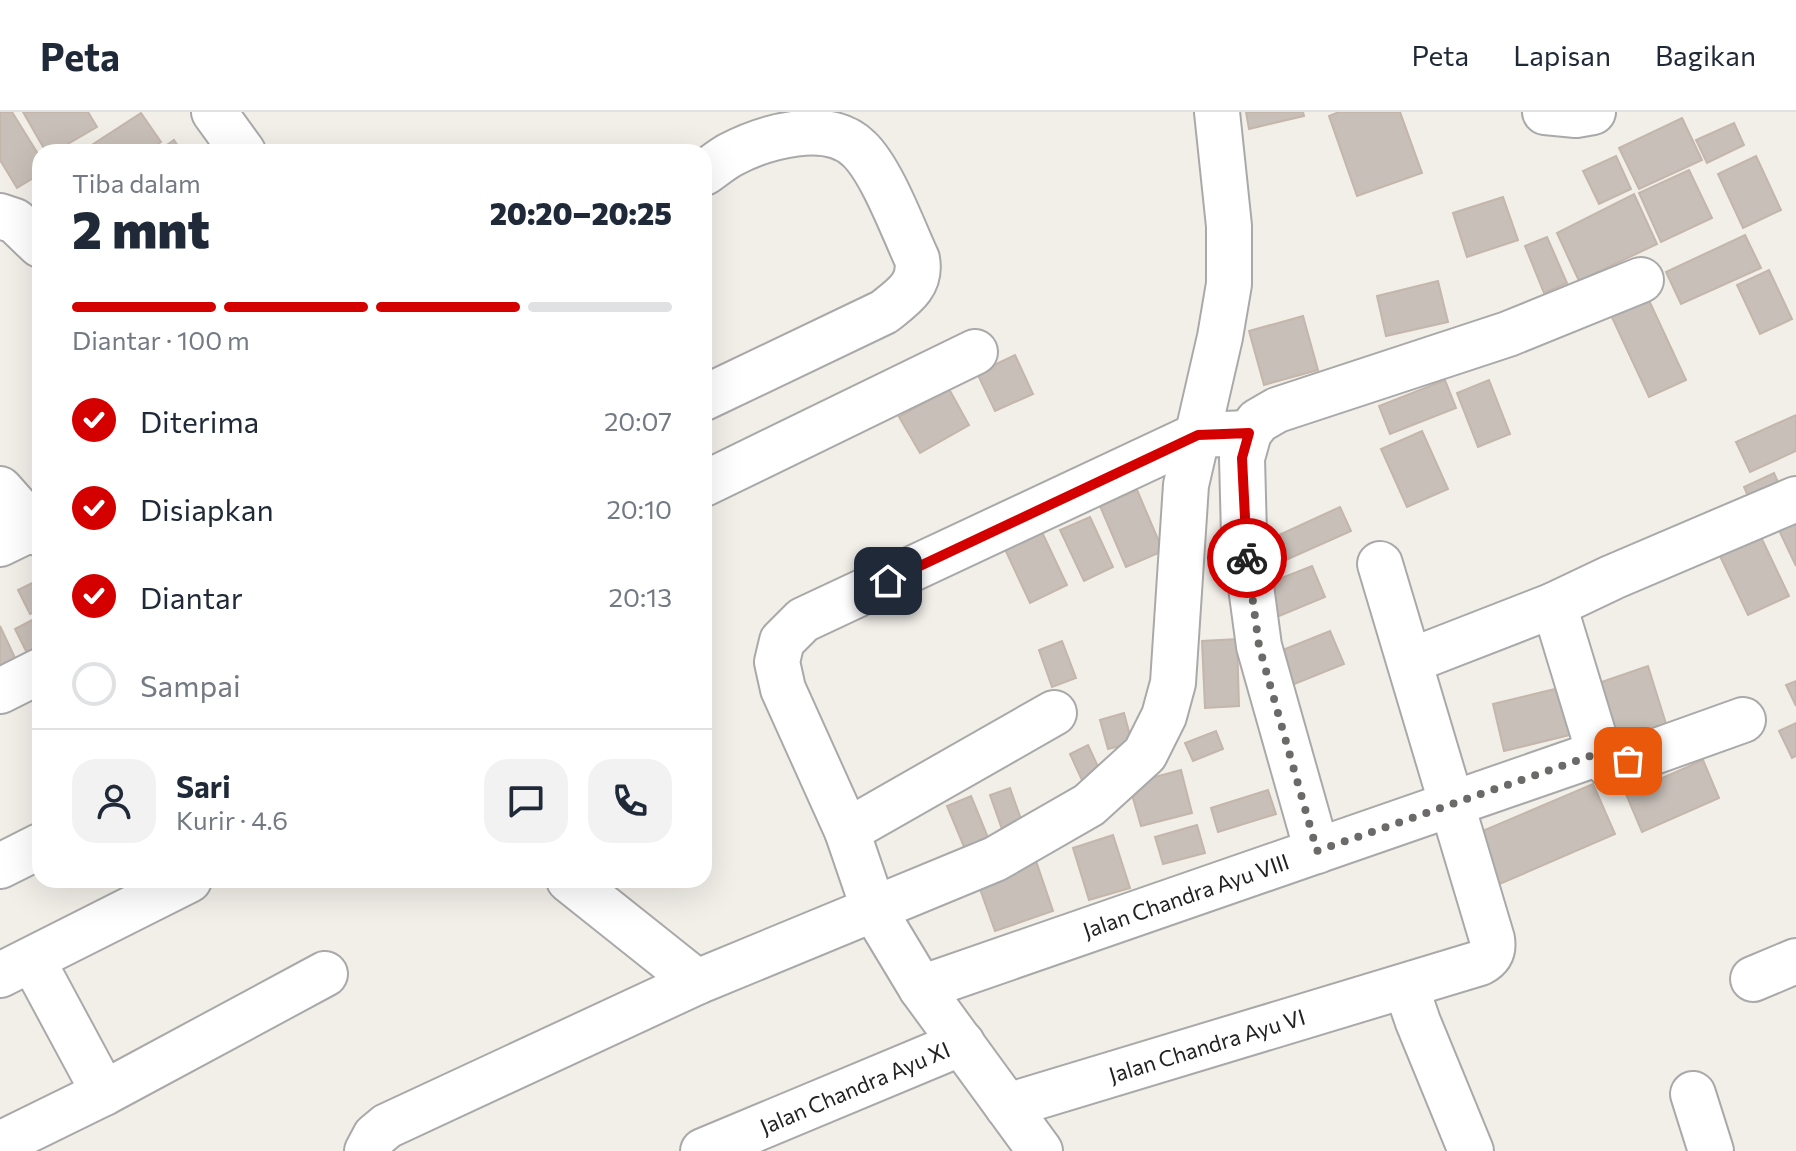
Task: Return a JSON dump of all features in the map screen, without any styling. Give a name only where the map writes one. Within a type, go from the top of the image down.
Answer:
[{"type":"street","points":[[214,112],[237,144]]},
{"type":"street","points":[[367,1151],[375,1136],[387,1126],[697,982],[995,859],[1089,805],[1145,754],[1164,716],[1173,683],[1186,485],[1229,284],[1229,226],[1217,112]]},
{"type":"street","points":[[1545,112],[1576,115],[1593,112]]},
{"type":"street","points":[[712,167],[729,155],[757,144],[805,133],[835,134],[859,148],[878,176],[919,269],[916,281],[905,296],[884,312],[712,394]]},
{"type":"street","points":[[0,216],[15,221],[32,237]]},
{"type":"street","points":[[1317,851],[1259,646],[1244,535],[1242,458],[1249,433],[1258,421],[1277,410],[1508,334],[1641,280]]},
{"type":"street","points":[[712,480],[975,352]]},
{"type":"street","points":[[1040,1151],[921,988],[874,910],[847,831],[783,689],[777,662],[782,641],[803,620],[1198,435],[1249,433]]},
{"type":"street","points":[[0,489],[24,535]]},
{"type":"street","points":[[1410,661],[1554,605],[1796,499]]},
{"type":"street","points":[[1380,564],[1450,803]]},
{"type":"street","points":[[1554,605],[1599,753],[1608,764],[1620,764],[1743,720]]},
{"type":"street","points":[[0,691],[32,675]]},
{"type":"street","points":[[847,831],[1054,713]]},
{"type":"street","name":"Jalan Chandra Ayu VIII","points":[[921,988],[1599,753]]},
{"type":"street","name":"Jalan Chandra Ayu VI","points":[[1007,1106],[1406,987],[1489,958],[1493,948],[1450,803]]},
{"type":"street","points":[[0,866],[32,850]]},
{"type":"street","points":[[104,1093],[16,968],[173,888]]},
{"type":"street","points":[[579,888],[697,982]]},
{"type":"street","points":[[1753,979],[1796,961]]},
{"type":"street","points":[[0,1144],[104,1093],[325,974]]},
{"type":"street","points":[[1406,987],[1471,1151]]},
{"type":"street","name":"Jalan Chandra Ayu XI","points":[[703,1151],[962,1043]]},
{"type":"street","points":[[1693,1094],[1711,1151]]},
{"type":"building","points":[[0,112],[12,112],[32,144],[32,179],[17,188],[0,160]]},
{"type":"building","points":[[23,112],[88,112],[97,127],[68,144],[41,144]]},
{"type":"building","points":[[1246,112],[1303,112],[1304,116],[1249,129]]},
{"type":"building","points":[[1339,112],[1400,112],[1422,173],[1357,196],[1329,116]]},
{"type":"building","points":[[141,113],[161,142],[158,144],[93,144]]},
{"type":"building","points":[[1682,118],[1702,160],[1639,189],[1619,148]]},
{"type":"building","points":[[1734,123],[1744,145],[1707,163],[1696,140]]},
{"type":"building","points":[[1616,156],[1631,189],[1599,204],[1583,171]]},
{"type":"building","points":[[1756,156],[1781,210],[1743,228],[1718,174]]},
{"type":"building","points":[[1689,170],[1712,218],[1661,242],[1639,193]]},
{"type":"building","points":[[1634,194],[1657,244],[1579,281],[1557,233]]},
{"type":"building","points":[[1503,197],[1518,240],[1467,257],[1453,213]]},
{"type":"building","points":[[1745,235],[1761,268],[1681,304],[1666,272]]},
{"type":"building","points":[[1547,237],[1567,283],[1544,293],[1525,246]]},
{"type":"building","points":[[1769,270],[1792,319],[1760,334],[1737,285]]},
{"type":"building","points":[[1438,281],[1448,322],[1386,336],[1377,296]]},
{"type":"building","points":[[1646,294],[1686,380],[1649,397],[1609,311]]},
{"type":"building","points":[[1303,316],[1318,370],[1264,385],[1249,331]]},
{"type":"building","points":[[1015,355],[1033,394],[995,411],[977,373]]},
{"type":"building","points":[[1445,380],[1456,408],[1390,434],[1379,406]]},
{"type":"building","points":[[1489,380],[1510,434],[1478,447],[1457,393]]},
{"type":"building","points":[[949,389],[969,425],[920,453],[899,417]]},
{"type":"building","points":[[1796,415],[1796,451],[1750,472],[1736,442]]},
{"type":"building","points":[[1422,431],[1448,489],[1407,507],[1381,449]]},
{"type":"building","points":[[1774,473],[1781,489],[1751,503],[1744,487]]},
{"type":"building","points":[[1137,490],[1163,551],[1126,567],[1100,506]]},
{"type":"building","points":[[1340,507],[1351,531],[1277,564],[1266,541]]},
{"type":"building","points":[[1796,514],[1796,566],[1776,524]]},
{"type":"building","points":[[1090,517],[1113,567],[1084,581],[1060,530]]},
{"type":"building","points":[[1040,528],[1067,585],[1030,603],[1003,545]]},
{"type":"building","points":[[1760,535],[1789,596],[1748,615],[1719,554]]},
{"type":"building","points":[[1312,566],[1325,597],[1272,619],[1259,587]]},
{"type":"building","points":[[32,583],[32,613],[30,614],[18,590]]},
{"type":"building","points":[[32,620],[32,658],[30,659],[15,629]]},
{"type":"building","points":[[0,626],[17,662],[0,670]]},
{"type":"building","points":[[1330,631],[1344,664],[1282,689],[1268,656]]},
{"type":"building","points":[[1237,639],[1239,706],[1205,708],[1202,641]]},
{"type":"building","points":[[1062,641],[1076,678],[1052,687],[1039,650]]},
{"type":"building","points":[[1648,666],[1668,730],[1616,747],[1596,684]]},
{"type":"building","points":[[1796,681],[1796,706],[1786,685]]},
{"type":"building","points":[[1563,687],[1574,734],[1504,751],[1493,704]]},
{"type":"building","points":[[1124,713],[1132,743],[1108,749],[1100,720]]},
{"type":"building","points":[[1796,723],[1796,756],[1792,758],[1779,731]]},
{"type":"building","points":[[1216,731],[1223,749],[1193,761],[1185,743]]},
{"type":"building","points":[[1088,745],[1105,782],[1087,791],[1070,754]]},
{"type":"building","points":[[1703,760],[1719,798],[1642,832],[1626,794]]},
{"type":"building","points":[[1181,770],[1192,813],[1141,826],[1129,784]]},
{"type":"building","points":[[1593,784],[1615,834],[1488,889],[1466,838]]},
{"type":"building","points":[[1010,788],[1023,825],[1003,832],[990,795]]},
{"type":"building","points":[[1268,790],[1276,814],[1218,832],[1211,808]]},
{"type":"building","points":[[971,796],[991,845],[967,854],[947,806]]},
{"type":"building","points":[[1197,825],[1205,853],[1163,864],[1155,837]]},
{"type":"building","points":[[1113,835],[1130,888],[1089,900],[1073,848]]},
{"type":"building","points":[[1034,855],[1053,911],[995,931],[975,875]]},
{"type":"way so far","points":[[1247,558],[1259,646],[1317,851],[1599,753],[1608,764],[1628,761]]},
{"type":"route","points":[[888,581],[1198,435],[1249,433],[1242,458],[1247,558]]}]
